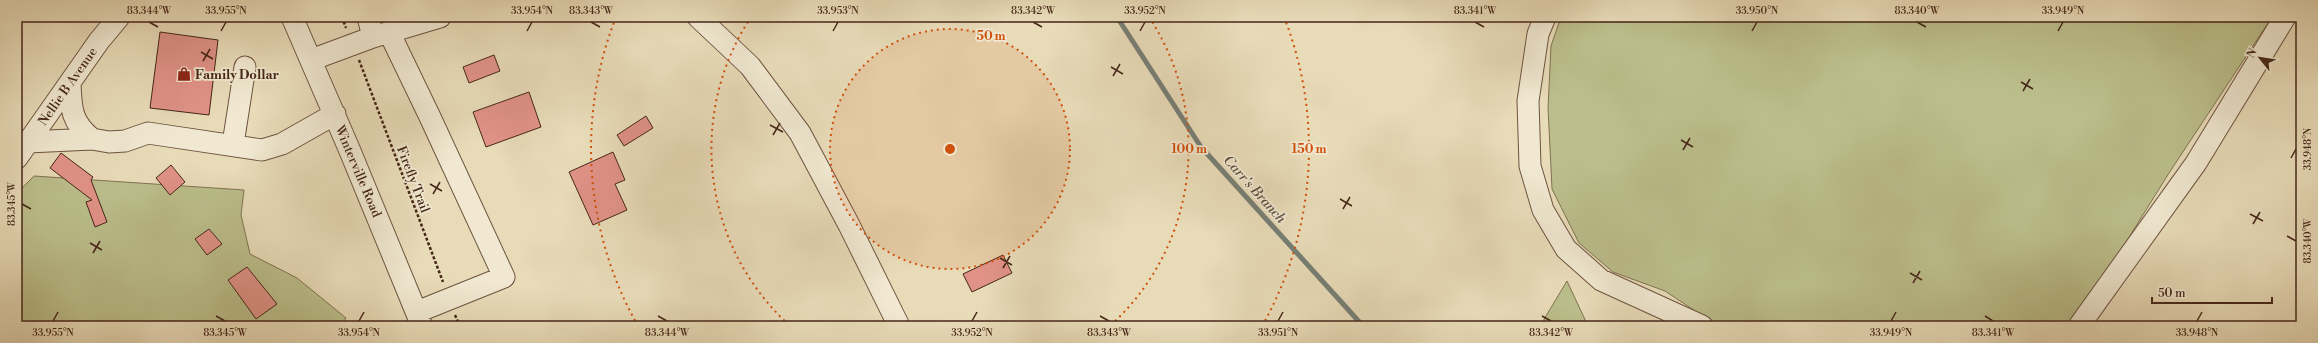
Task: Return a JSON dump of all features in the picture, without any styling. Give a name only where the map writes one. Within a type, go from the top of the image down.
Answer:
[{"type":"street","name":"Nellie B Avenue","points":[[23,150],[99,41],[119,17]]},
{"type":"street","name":"Winterville Road","points":[[292,17],[335,114],[419,319]]},
{"type":"street","points":[[368,17],[392,29],[430,117],[504,277],[419,319]]},
{"type":"street","points":[[311,60],[392,29],[440,17]]},
{"type":"street","points":[[698,17],[750,66],[800,133],[849,225],[899,326]]},
{"type":"street","points":[[1545,17],[1538,34],[1528,101],[1530,166],[1543,210],[1566,249],[1601,280],[1702,326]]},
{"type":"street","points":[[2079,326],[2196,163],[2285,17]]},
{"type":"street","points":[[233,144],[245,67]]},
{"type":"street","points":[[70,83],[71,109],[83,132],[92,139]]},
{"type":"street","points":[[23,150],[92,139],[109,142],[125,141],[148,134],[233,144],[262,150],[282,144],[335,114]]},
{"type":"path","points":[[342,17],[346,27]]},
{"type":"path","name":"Firefly Trail","points":[[365,78],[445,288]]},
{"type":"path","points":[[454,312],[460,326]]},
{"type":"green space","points":[[1561,17],[2272,17],[2169,173],[2113,263],[2067,326],[1718,326],[1665,291],[1613,272],[1579,243],[1552,189],[1548,108],[1551,46]]},
{"type":"green space","points":[[34,176],[244,190],[241,215],[250,254],[297,278],[346,318],[341,326],[17,326],[17,193]]},
{"type":"green space","points":[[1567,281],[1588,326],[1540,326]]},
{"type":"building","name":"Family Dollar","points":[[160,32],[218,40],[209,115],[150,108]]},
{"type":"building","points":[[494,55],[500,71],[469,83],[463,67]]},
{"type":"building","points":[[529,92],[541,127],[486,147],[473,112]]},
{"type":"building","points":[[646,116],[653,128],[624,146],[617,135]]},
{"type":"building","points":[[613,152],[625,180],[615,184],[627,210],[593,225],[569,172]]},
{"type":"building","points":[[61,153],[93,177],[91,180],[107,222],[95,227],[86,202],[92,200],[50,168]]},
{"type":"building","points":[[171,165],[185,182],[170,195],[156,178]]},
{"type":"building","points":[[209,229],[222,244],[207,255],[195,239]]},
{"type":"building","points":[[1003,255],[1012,273],[972,292],[963,274]]},
{"type":"building","points":[[247,267],[277,304],[256,319],[228,280]]},
{"type":"waterway","name":"Carr's Branch","points":[[1117,17],[1201,147],[1363,326]]},
{"type":"place","name":"Family Dollar","points":[[184,74]]}]
